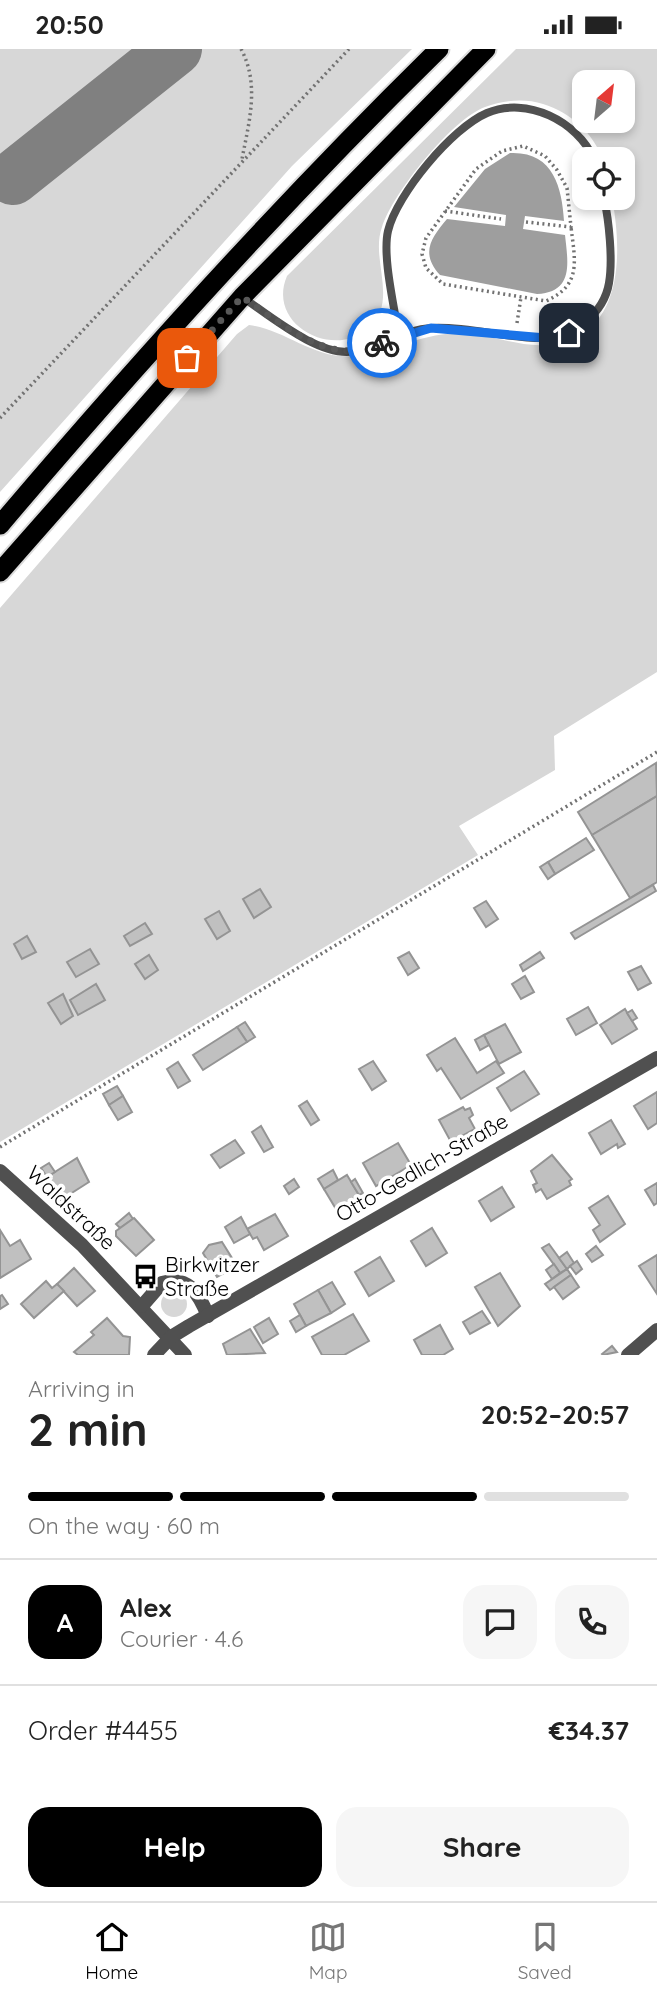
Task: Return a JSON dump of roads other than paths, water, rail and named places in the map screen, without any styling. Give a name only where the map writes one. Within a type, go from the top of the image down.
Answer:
[{"type":"highway","points":[[0,525],[122,381],[216,279],[358,129],[439,49]]},
{"type":"highway","points":[[0,572],[242,297],[486,49]]},
{"type":"street","name":"Otto-Gedlich-Straße","points":[[154,1355],[171,1337],[657,1058]]},
{"type":"street","name":"Waldstraße","points":[[0,1171],[82,1245],[171,1337]]},
{"type":"street","points":[[142,1306],[162,1283],[179,1281],[198,1293],[208,1316]]},
{"type":"street","points":[[628,1355],[657,1331]]},
{"type":"street","points":[[171,1337],[185,1355]]},
{"type":"lane","points":[[399,338],[386,253],[388,232],[396,211],[420,175],[465,127],[487,113],[512,108],[532,110],[550,115],[569,126],[589,147]]},
{"type":"lane","points":[[242,297],[300,336],[324,347],[352,352],[431,328],[546,338],[569,333],[582,324],[601,303],[609,283],[607,210]]},
{"type":"place","name":"Birkwitzer Straße","points":[[145,1277]]}]
